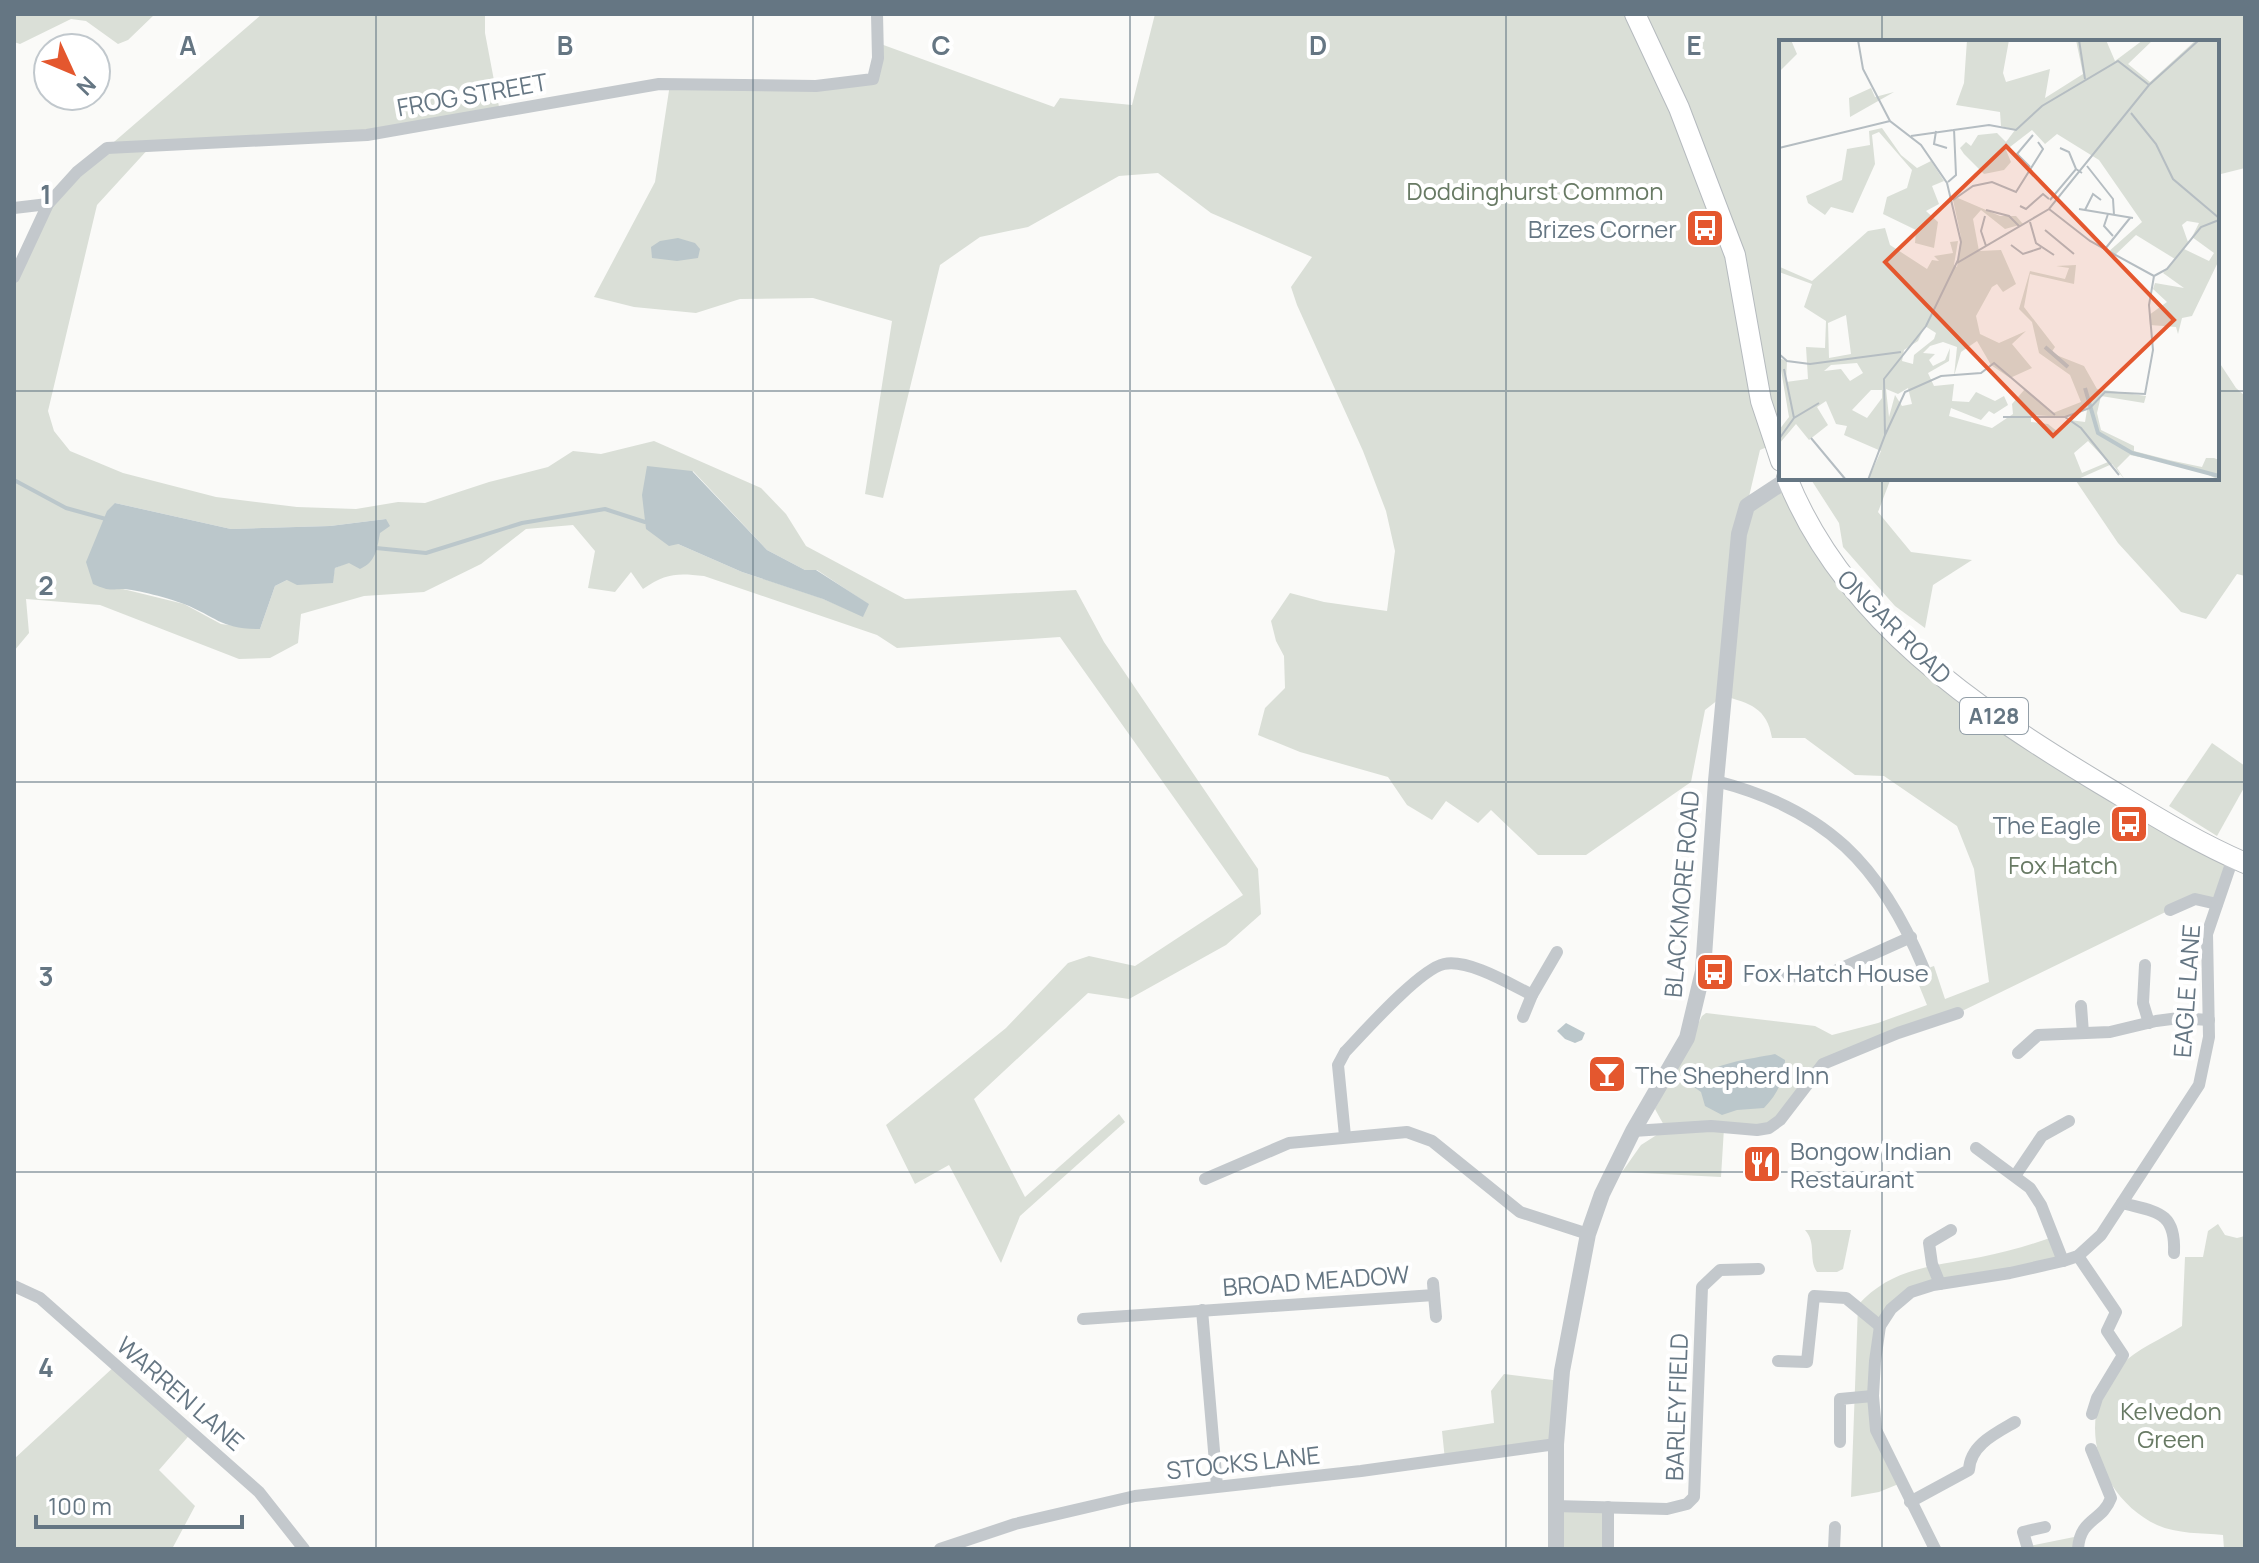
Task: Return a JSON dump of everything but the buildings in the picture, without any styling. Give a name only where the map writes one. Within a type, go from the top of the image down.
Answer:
[{"type":"main road","points":[[1635,14],[1679,108],[1735,255],[1761,401],[1779,455]]},
{"type":"main road","name":"ONGAR ROAD","points":[[1789,480],[1803,515],[1832,563],[1873,611],[1937,673],[2029,740],[2172,827],[2239,860]]},
{"type":"street","name":"FROG STREET","points":[[48,204],[77,172],[107,148],[367,135],[659,84],[816,86],[873,79],[878,58],[877,14]]},
{"type":"street","points":[[14,208],[48,204]]},
{"type":"street","points":[[14,277],[48,204]]},
{"type":"street","name":"BLACKMORE ROAD","points":[[1556,1549],[1556,1444],[1562,1371],[1588,1234],[1602,1194],[1633,1131],[1687,1038],[1694,1013],[1703,971],[1716,781],[1739,534],[1747,506],[1785,480]]},
{"type":"street","points":[[1716,781],[1789,806],[1843,844],[1888,895],[1924,969]]},
{"type":"street","name":"EAGLE LANE","points":[[1940,1284],[2063,1261],[2078,1256],[2101,1235],[2199,1085],[2209,1043],[2207,934],[2217,904],[2239,860]]},
{"type":"street","points":[[2170,910],[2195,899],[2217,904]]},
{"type":"street","points":[[1763,972],[1807,978],[1824,976],[1911,937]]},
{"type":"street","points":[[1523,1017],[1557,952]]},
{"type":"street","points":[[1345,1136],[1338,1065],[1345,1052],[1417,981],[1442,964],[1464,966],[1532,995]]},
{"type":"street","points":[[2145,965],[2143,1003],[2149,1023]]},
{"type":"street","points":[[2081,1006],[2083,1033]]},
{"type":"street","points":[[1633,1131],[1711,1126],[1757,1130],[1769,1128],[1780,1120],[1823,1064],[1898,1033],[1958,1013]]},
{"type":"street","points":[[2018,1053],[2038,1035],[2110,1032],[2179,1018],[2209,1020]]},
{"type":"street","points":[[2015,1176],[2042,1136],[2069,1121]]},
{"type":"street","points":[[1205,1179],[1289,1143],[1407,1132],[1432,1141],[1520,1212],[1588,1234]]},
{"type":"street","points":[[1976,1148],[2030,1188],[2041,1205],[2063,1261]]},
{"type":"street","points":[[2122,1203],[2159,1213],[2169,1222],[2175,1236],[2174,1253]]},
{"type":"street","points":[[1935,1549],[1876,1430],[1873,1396],[1880,1326],[1891,1309],[1911,1292],[1940,1284],[1932,1264],[1929,1243],[1951,1230]]},
{"type":"street","points":[[2078,1256],[2116,1312],[2107,1331],[2123,1355],[2097,1398],[2092,1414]]},
{"type":"street","name":"BARLEY FIELD","points":[[1555,1506],[1678,1508],[1694,1497],[1702,1287],[1720,1270],[1759,1269]]},
{"type":"street","name":"WARREN LANE","points":[[14,1286],[40,1298],[216,1452],[259,1492],[304,1549]]},
{"type":"street","name":"BROAD MEADOW","points":[[1083,1319],[1434,1289],[1436,1317]]},
{"type":"street","points":[[1778,1361],[1807,1362],[1814,1296],[1846,1298],[1880,1326]]},
{"type":"street","name":"BROAD MEADOW","points":[[1202,1310],[1217,1486]]},
{"type":"street","points":[[1840,1442],[1840,1399],[1873,1396]]},
{"type":"street","points":[[1910,1502],[1969,1470],[1973,1453],[2015,1422]]},
{"type":"street","name":"STOCKS LANE","points":[[940,1549],[1015,1524],[1135,1496],[1361,1471],[1556,1444]]},
{"type":"street","points":[[2078,1549],[2084,1525],[2103,1511],[2111,1498],[2091,1449]]},
{"type":"street","points":[[1608,1507],[1608,1549]]},
{"type":"street","points":[[1834,1549],[1835,1527]]},
{"type":"street","points":[[2028,1549],[2023,1532],[2045,1527]]},
{"type":"green space","points":[[14,14],[155,14],[128,40],[118,44],[112,40],[112,32],[101,32],[86,21],[71,19],[44,32],[32,32],[32,38],[20,44],[14,42]]},
{"type":"green space","points":[[262,14],[485,14],[485,33],[500,112],[367,135],[151,146],[97,205],[48,411],[54,431],[70,451],[123,473],[216,497],[297,507],[356,509],[398,502],[425,503],[548,467],[573,451],[601,454],[654,441],[761,488],[786,514],[806,546],[905,599],[1076,590],[1104,642],[1258,869],[1261,914],[1226,945],[1129,999],[1088,993],[974,1099],[1025,1197],[1119,1114],[1125,1122],[1020,1216],[1001,1263],[949,1165],[915,1184],[886,1125],[1006,1028],[1068,963],[1089,956],[1135,966],[1243,895],[1060,637],[897,648],[877,635],[704,576],[672,575],[643,589],[631,572],[615,592],[588,588],[595,551],[573,525],[526,529],[481,564],[424,592],[364,596],[301,614],[298,643],[270,658],[239,659],[100,605],[26,599],[29,633],[14,651],[14,277],[48,204],[107,148]],"holes":[[[693,471],[767,550],[805,570],[817,570],[868,604],[863,616],[821,598],[742,572],[678,544]],[[115,503],[231,529],[330,526],[386,519],[365,548],[335,568],[332,583],[287,580],[275,586],[260,629],[221,624],[184,604],[123,589]]]},
{"type":"green space","points":[[1155,14],[2245,14],[2245,168],[2219,174],[2219,40],[1779,40],[1779,442],[1760,450],[1747,505],[1788,480],[1808,524],[1937,673],[2233,858],[2217,904],[2184,903],[1958,1013],[1833,1061],[1773,1125],[1724,1128],[1721,1177],[1622,1172],[1641,1145],[1666,1129],[1655,1109],[1706,1013],[1815,1026],[1832,1035],[1878,1023],[1927,1005],[1914,973],[1934,966],[1945,999],[1989,982],[1974,869],[1957,826],[1884,776],[1855,775],[1805,738],[1772,738],[1766,720],[1756,708],[1723,696],[1705,710],[1691,782],[1586,855],[1538,855],[1491,810],[1478,823],[1446,801],[1432,820],[1407,805],[1388,777],[1300,752],[1258,735],[1265,708],[1285,688],[1284,656],[1271,621],[1290,593],[1324,602],[1387,611],[1395,551],[1386,511],[1363,451],[1291,287],[1312,257],[1211,213],[1158,173],[1119,176],[1028,227],[980,237],[940,265],[883,498],[865,494],[892,321],[813,298],[740,299],[696,313],[634,307],[594,297],[655,182],[670,84],[873,79],[878,43],[1054,107],[1060,98],[1132,105]]},
{"type":"green space","points":[[2219,362],[2245,396],[2245,576],[2237,574],[2206,619],[2181,612],[2118,543],[2075,480],[2219,480]]},
{"type":"green space","points":[[1811,480],[1890,480],[1878,512],[1911,552],[1972,560],[1933,585],[1925,628],[1895,606],[1843,547],[1839,523]]},
{"type":"green space","points":[[2212,743],[2245,766],[2245,786],[2217,836],[2169,806]]},
{"type":"green space","name":"Kelvedon Green","points":[[2218,1224],[2225,1235],[2245,1236],[2245,1549],[2224,1549],[2223,1535],[2173,1530],[2157,1525],[2137,1512],[2107,1476],[2098,1454],[2095,1431],[2097,1408],[2105,1386],[2120,1366],[2141,1349],[2182,1326],[2185,1257],[2203,1257],[2208,1231]]},
{"type":"green space","points":[[1805,1230],[1851,1230],[1843,1269],[1817,1272],[1811,1240]]},
{"type":"green space","points":[[2053,1237],[2063,1261],[1911,1292],[1880,1326],[1876,1430],[1901,1483],[1879,1492],[1851,1497],[1858,1305],[1871,1292],[1900,1275],[2000,1253]]},
{"type":"green space","points":[[116,1365],[193,1431],[159,1470],[195,1506],[172,1549],[14,1549],[14,1459]]},
{"type":"green space","points":[[1504,1374],[1561,1381],[1556,1444],[1445,1460],[1442,1431],[1494,1423],[1491,1391]]},
{"type":"green space","points":[[1555,1506],[1608,1507],[1608,1549],[1556,1549]]},
{"type":"green space","points":[[2079,1536],[2078,1549],[2015,1549]]},
{"type":"shaded area","points":[[678,238],[695,243],[700,249],[698,258],[677,261],[652,258],[651,247],[660,241]]},
{"type":"shaded area","points":[[647,466],[692,471],[767,550],[805,570],[816,570],[869,604],[863,617],[823,599],[742,572],[678,544],[669,546],[646,529],[642,495]]},
{"type":"shaded area","points":[[115,503],[231,529],[330,526],[386,519],[390,526],[380,533],[375,554],[365,566],[360,569],[349,563],[335,568],[333,583],[297,585],[287,580],[275,586],[260,629],[247,628],[227,625],[162,597],[93,584],[86,562],[107,511]]},
{"type":"shaded area","points":[[1566,1023],[1585,1033],[1582,1040],[1575,1043],[1557,1031]]},
{"type":"shaded area","points":[[1775,1054],[1785,1060],[1784,1074],[1764,1108],[1737,1110],[1722,1115],[1705,1106],[1701,1092],[1694,1087],[1707,1072],[1717,1067]]},
{"type":"waterway","points":[[14,480],[66,508],[106,519]]},
{"type":"waterway","points":[[376,548],[426,553],[522,523],[605,509],[645,522]]},
{"type":"place","name":"Brizes Corner","points":[[1705,228]]},
{"type":"place","name":"The Eagle","points":[[2129,824]]},
{"type":"place","name":"Fox Hatch House","points":[[1715,972]]},
{"type":"place","name":"The Shepherd Inn","points":[[1607,1074]]},
{"type":"place","name":"Bongow Indian Restaurant","points":[[1762,1164]]},
{"type":"park label","name":"Doddinghurst Common","points":[[1535,190]]},
{"type":"park label","name":"Fox Hatch","points":[[2063,864]]}]
